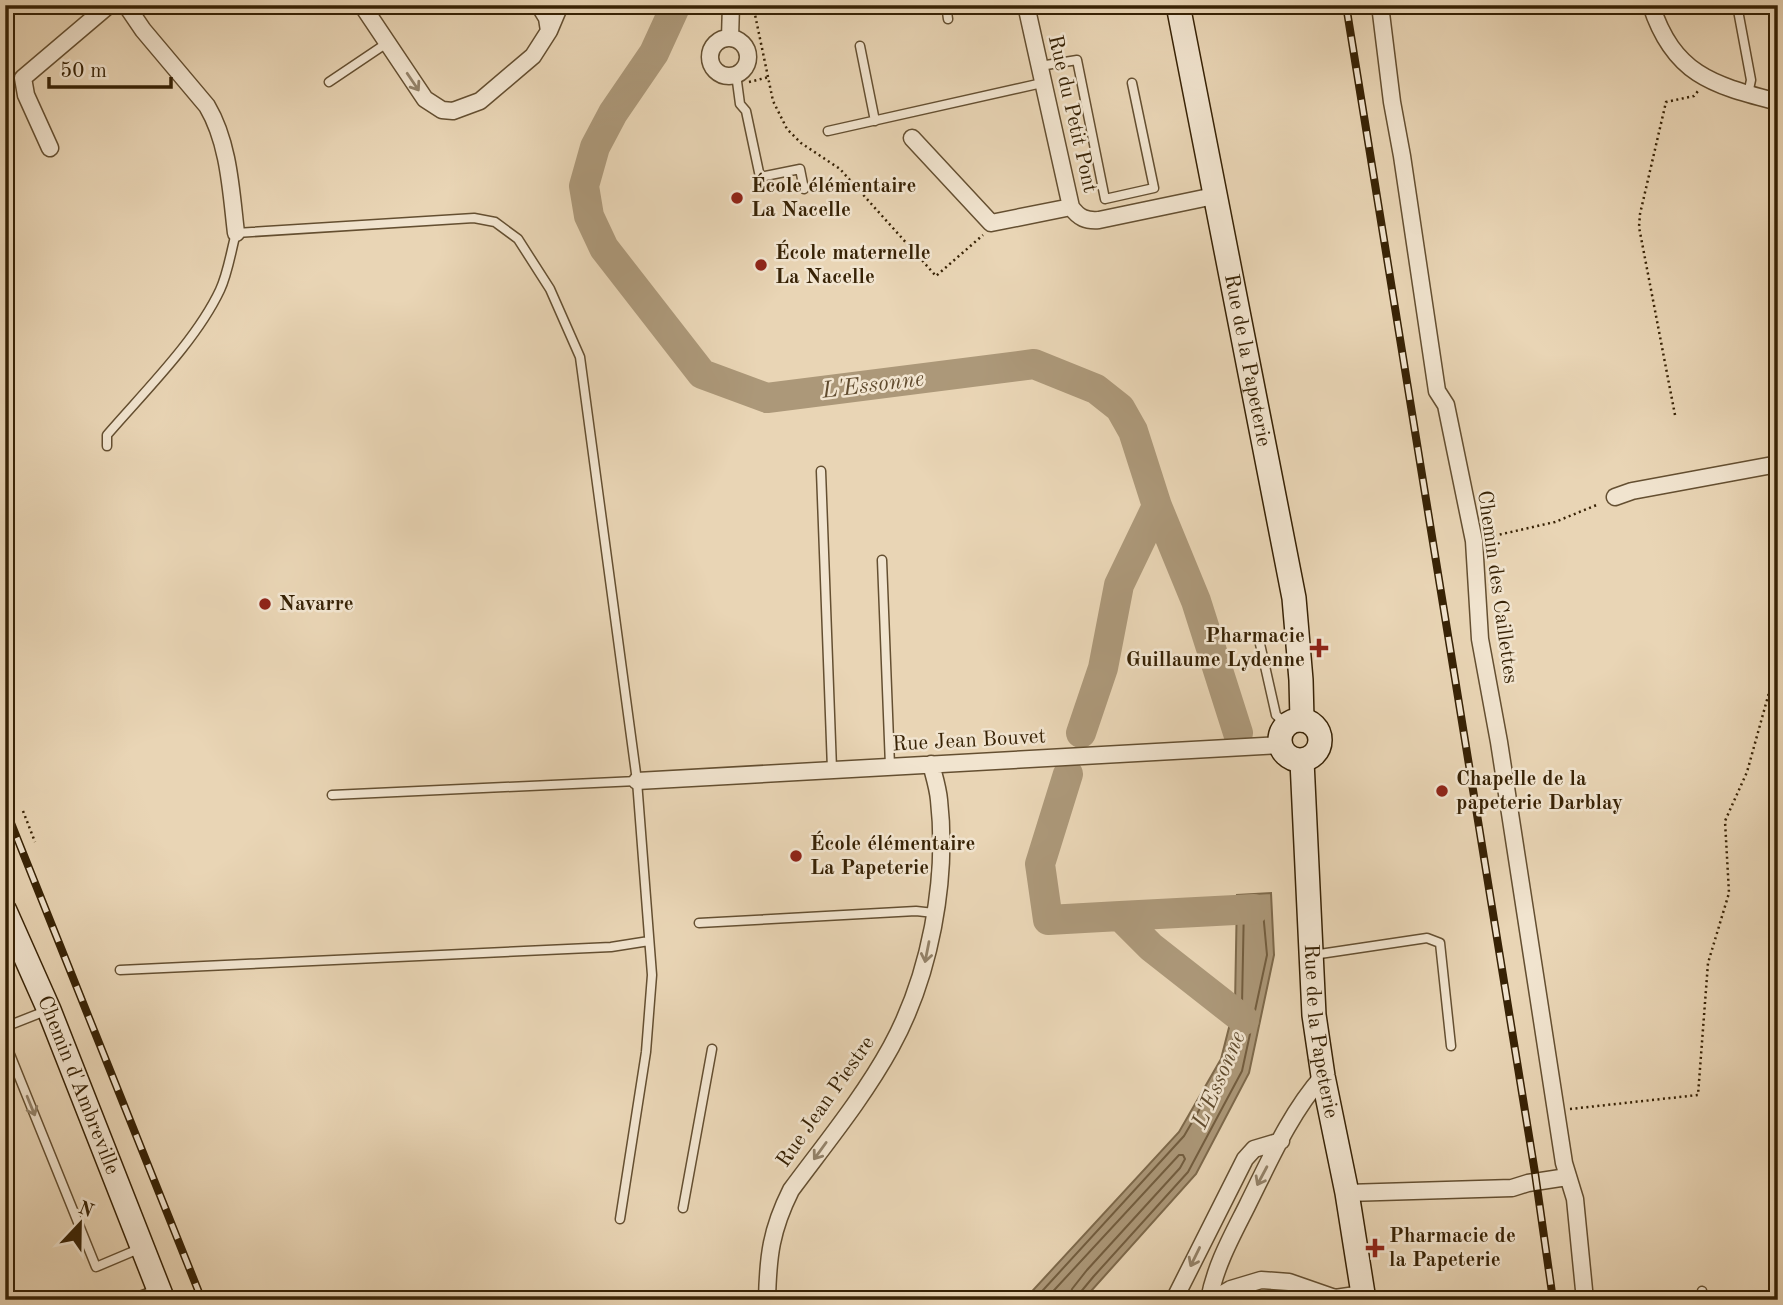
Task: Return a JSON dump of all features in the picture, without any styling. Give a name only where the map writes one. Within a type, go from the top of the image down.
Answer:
[{"type":"street","points":[[50,148],[23,88],[23,78],[109,5]]},
{"type":"street","points":[[126,5],[129,13],[214,118],[229,176],[236,233]]},
{"type":"street","points":[[362,5],[425,99],[442,110],[453,111],[480,101],[533,56],[560,5]]},
{"type":"street","points":[[539,5],[547,18],[549,30]]},
{"type":"street","points":[[730,38],[731,5]]},
{"type":"street","name":"Rue du Petit Pont","points":[[1027,5],[1071,207],[1081,218],[1099,220],[1214,196]]},
{"type":"street","name":"Rue de la Papeterie","points":[[1178,5],[1294,598],[1301,680],[1283,734]]},
{"type":"street","name":"Chemin des Caillettes","points":[[1380,5],[1392,102],[1437,391],[1446,405],[1474,541],[1480,639],[1499,742],[1567,1177],[1575,1199],[1585,1300]]},
{"type":"street","points":[[1651,5],[1656,20],[1675,51],[1691,69],[1723,87],[1778,102]]},
{"type":"street","points":[[730,38],[742,43],[747,54],[745,66],[737,82],[718,72],[711,63],[714,45],[724,39],[730,38]]},
{"type":"street","points":[[912,138],[991,223],[1071,207]]},
{"type":"street","points":[[1778,183],[1778,217]]},
{"type":"street","points":[[1615,497],[1632,491],[1778,464]]},
{"type":"street","points":[[1314,725],[1321,737],[1318,750],[1302,761],[1288,757],[1283,734],[1314,725]]},
{"type":"street","name":"Rue Jean Bouvet","points":[[637,780],[1215,749],[1283,734]]},
{"type":"street","name":"Rue de la Papeterie","points":[[1302,761],[1314,1015],[1363,1297]]},
{"type":"street","name":"Rue Jean Piestre","points":[[767,1300],[771,1244],[790,1190],[892,1045],[912,1002],[924,965],[942,853],[939,797],[931,764]]},
{"type":"street","name":"Chemin d'Ambreville","points":[[5,911],[49,1010],[161,1294]]},
{"type":"street","points":[[1210,1300],[1216,1270],[1281,1141],[1304,1100],[1323,1076]]},
{"type":"street","points":[[1174,1300],[1245,1158],[1254,1149],[1281,1141]]},
{"type":"street","points":[[1347,1193],[1512,1188],[1567,1177]]},
{"type":"street","points":[[1210,1300],[1231,1289],[1261,1280],[1289,1282],[1335,1298],[1363,1297]]},
{"type":"lane","points":[[946,5],[948,19]]},
{"type":"lane","points":[[1737,5],[1751,80],[1748,94]]},
{"type":"lane","points":[[329,82],[387,43]]},
{"type":"lane","points":[[860,46],[875,121]]},
{"type":"lane","points":[[1039,66],[1077,60],[1105,199],[1154,188],[1132,83]]},
{"type":"lane","points":[[737,82],[740,104],[746,111],[760,177],[800,169],[804,188]]},
{"type":"lane","points":[[828,131],[1042,83]]},
{"type":"lane","points":[[107,446],[107,435],[193,334],[209,310],[221,288],[236,233],[474,218],[495,222],[518,239],[550,289],[580,357],[637,780],[652,975],[646,1052],[620,1219]]},
{"type":"lane","points":[[821,471],[832,769]]},
{"type":"lane","points":[[882,560],[890,766]]},
{"type":"lane","points":[[1260,644],[1283,734]]},
{"type":"lane","points":[[332,795],[637,780]]},
{"type":"lane","points":[[699,923],[916,911],[934,913]]},
{"type":"lane","points":[[1310,956],[1427,938],[1438,940],[1451,1046]]},
{"type":"lane","points":[[120,970],[611,947],[649,941]]},
{"type":"lane","points":[[5,1027],[49,1010]]},
{"type":"lane","points":[[5,1042],[96,1267],[143,1248]]},
{"type":"lane","points":[[683,1208],[712,1049]]},
{"type":"lane","points":[[130,1300],[161,1294]]},
{"type":"path","points":[[753,5],[773,101],[787,130],[801,143],[840,169],[936,276],[990,232]]},
{"type":"path","points":[[737,82],[745,83],[769,77]]},
{"type":"path","points":[[1675,415],[1667,364],[1643,258],[1640,214],[1666,102],[1694,96],[1705,79]]},
{"type":"path","points":[[1474,541],[1555,522],[1615,497]]},
{"type":"path","points":[[1556,1110],[1698,1094],[1708,962],[1729,893],[1725,821],[1747,772],[1770,689],[1772,610],[1778,588]]},
{"type":"path","points":[[23,811],[35,842]]},
{"type":"water","points":[[1271,893],[1274,955],[1249,1073],[1196,1174],[1083,1300],[1024,1300],[1179,1132],[1221,1059],[1235,1004],[1237,895]]},
{"type":"waterway","name":"L'Essonne","points":[[676,5],[654,53],[613,113],[595,147],[584,186],[589,216],[604,248],[702,374],[767,398],[1034,364],[1096,389],[1120,408],[1133,431],[1157,506],[1196,601],[1238,733]]},
{"type":"waterway","points":[[1081,733],[1103,668],[1119,585],[1157,506]]},
{"type":"waterway","points":[[1068,774],[1040,864],[1048,920],[1120,916],[1151,947],[1244,1020]]},
{"type":"waterway","points":[[1120,916],[1254,909]]},
{"type":"railway","points":[[1346,5],[1535,1173],[1553,1300]]},
{"type":"railway","points":[[5,808],[202,1300]]},
{"type":"place","name":"École élémentaire La Nacelle","points":[[737,198]]},
{"type":"place","name":"École maternelle La Nacelle","points":[[761,265]]},
{"type":"place","name":"Navarre","points":[[265,604]]},
{"type":"place","name":"Pharmacie Guillaume Lydenne","points":[[1319,648]]},
{"type":"place","name":"Chapelle de la papeterie Darblay","points":[[1442,791]]},
{"type":"place","name":"École élémentaire La Papeterie","points":[[796,856]]},
{"type":"place","name":"Pharmacie de la Papeterie","points":[[1375,1248]]}]
